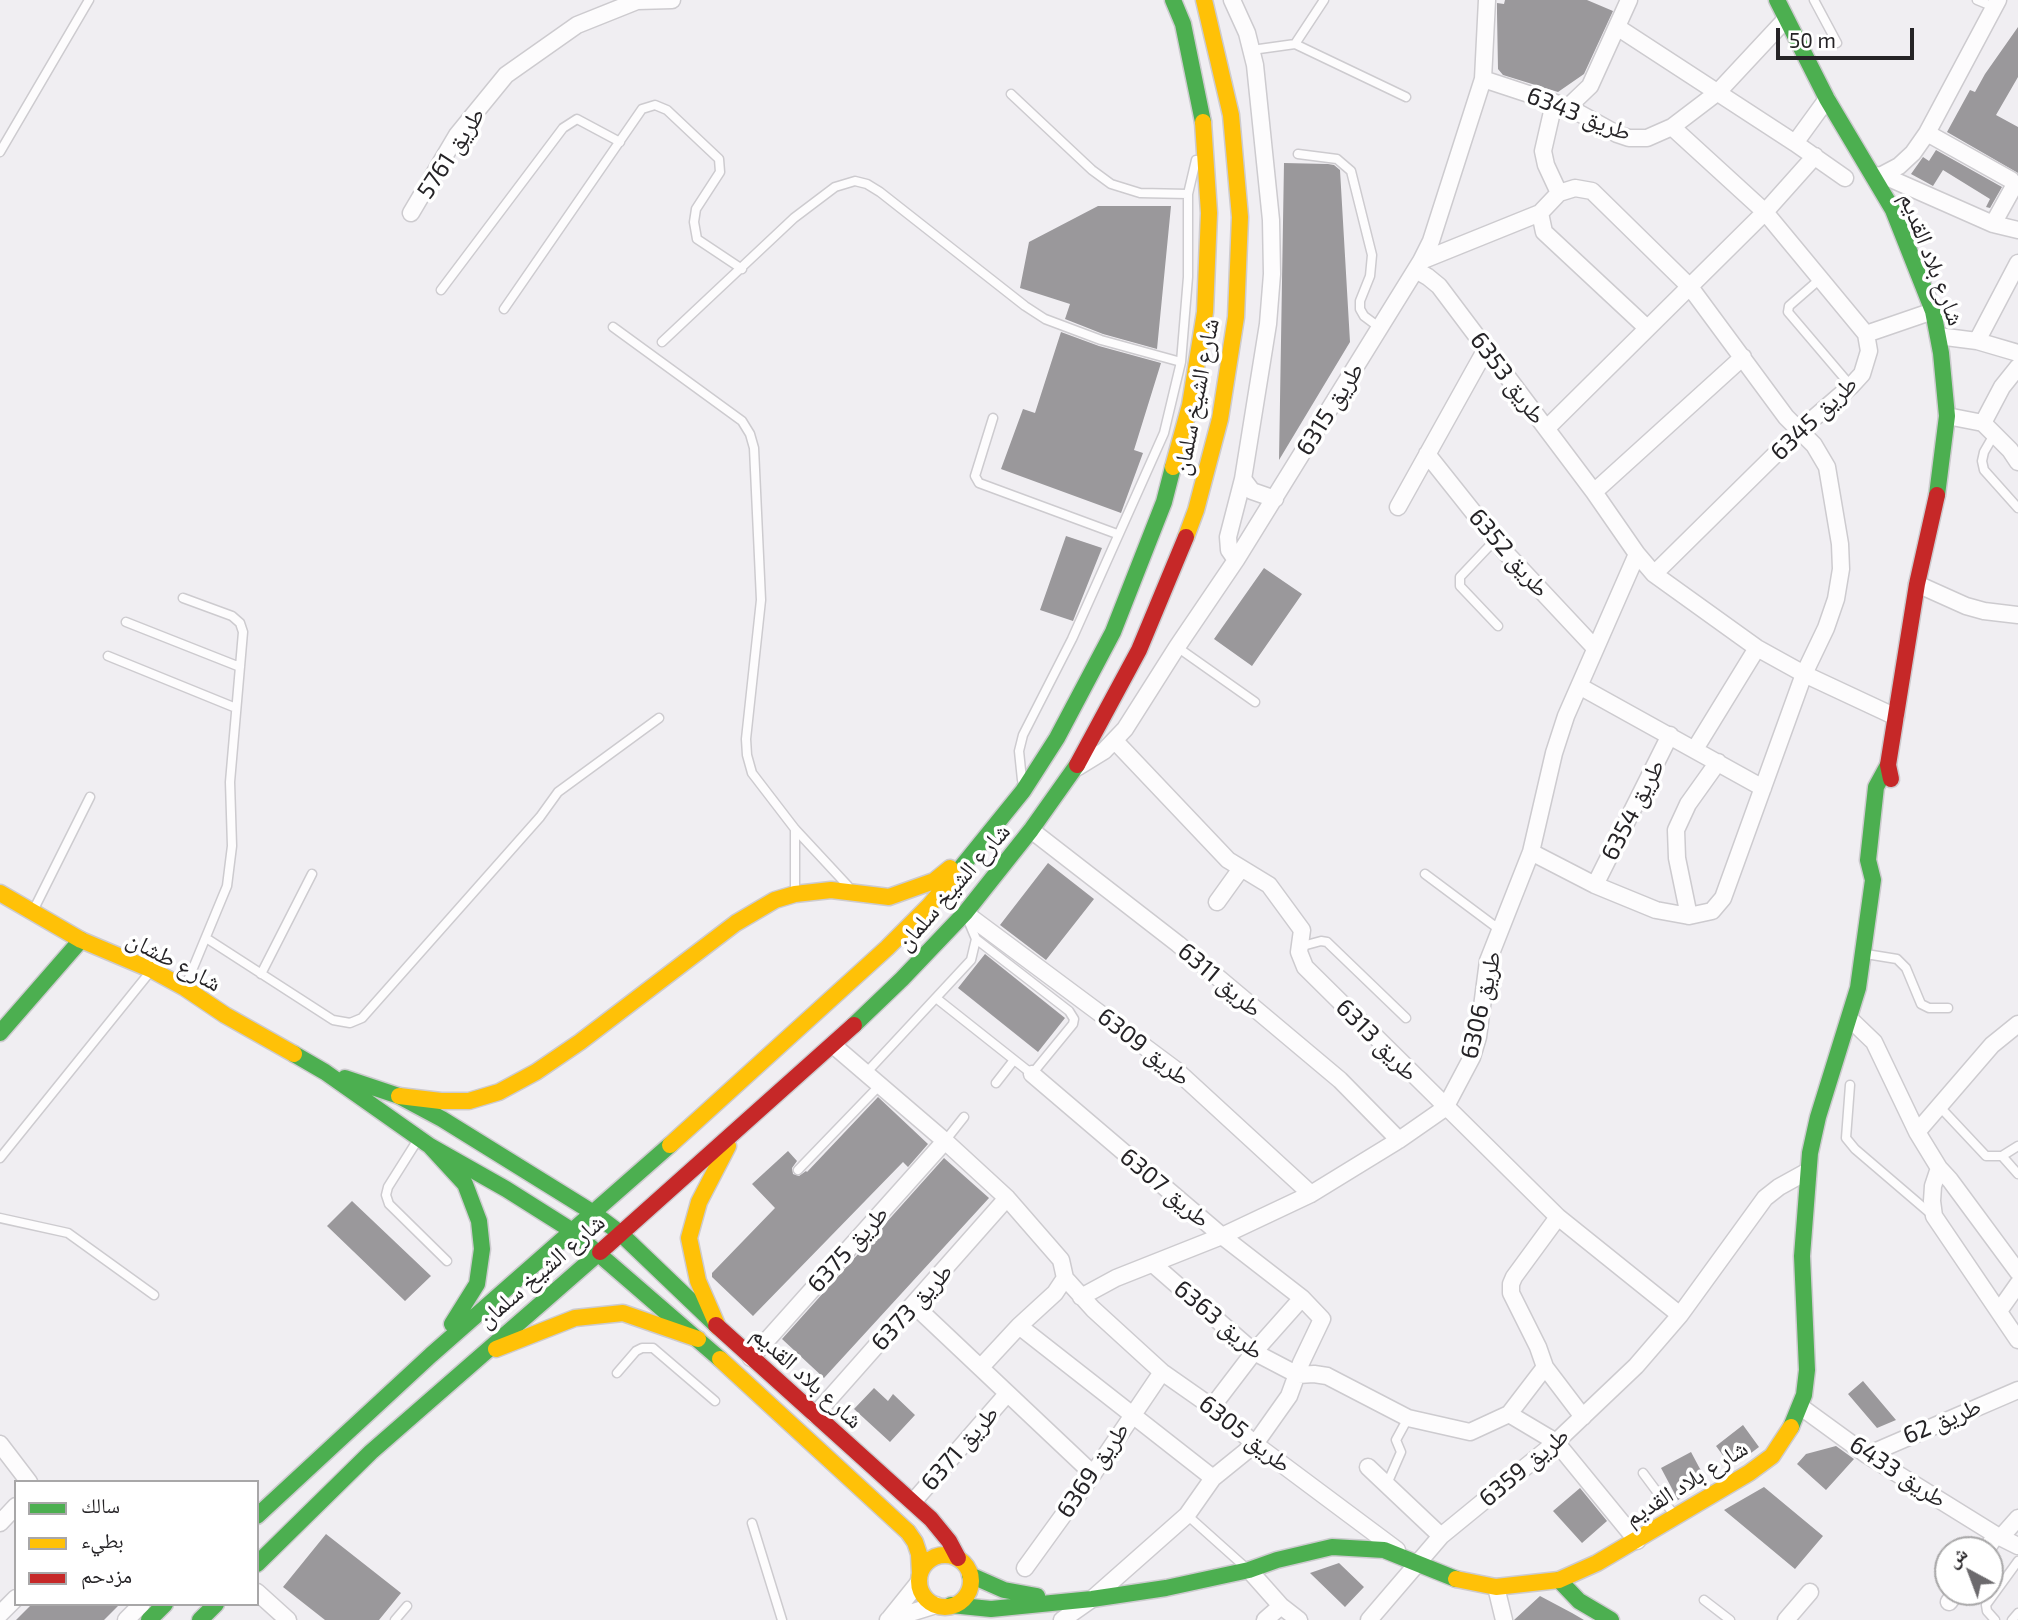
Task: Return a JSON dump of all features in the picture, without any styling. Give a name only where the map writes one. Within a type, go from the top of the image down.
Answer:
[{"type":"main road","name":"شارع الشيخ سلمان","points":[[259,1514],[431,1355],[632,1179],[877,957],[929,906],[1023,791],[1076,704],[1113,632],[1164,502],[1190,405],[1205,312],[1209,213],[1204,127],[1183,24],[1173,0]]},
{"type":"main road","name":"شارع الشيخ سلمان","points":[[259,1562],[371,1452],[736,1132],[902,979],[965,913],[1031,831],[1075,768],[1139,650],[1166,589],[1196,510],[1220,419],[1236,317],[1240,217],[1231,115],[1204,0]]},
{"type":"main road","name":"شارع بلاد القديم","points":[[944,1605],[991,1609],[1092,1599],[1166,1588],[1249,1570],[1276,1560],[1332,1547],[1384,1550],[1449,1577],[1496,1587],[1559,1580],[1637,1541],[1766,1460],[1789,1433],[1801,1408],[1807,1370],[1802,1256],[1808,1171],[1818,1117],[1858,988],[1873,880],[1868,860],[1876,787],[1888,765],[1917,584],[1938,490],[1947,416],[1933,311],[1893,210],[1878,176],[1827,99],[1777,0]]},
{"type":"main road","points":[[399,1096],[470,1101],[499,1092],[536,1072],[580,1042],[736,923],[775,900],[795,894],[831,890],[889,897],[908,892],[934,881],[982,844]]},
{"type":"main road","name":"شارع طشان","points":[[0,893],[81,940],[152,970],[185,988],[225,1015],[325,1072],[424,1142],[571,1230],[598,1252]]},
{"type":"main road","points":[[0,1033],[81,940]]},
{"type":"main road","name":"شارع طشان","points":[[325,1072],[399,1096],[442,1119],[592,1212],[620,1233]]},
{"type":"main road","points":[[718,1327],[698,1281],[689,1238],[699,1202],[736,1132]]},
{"type":"main road","points":[[424,1142],[465,1184],[479,1221],[482,1249],[477,1284],[463,1310],[431,1355]]},
{"type":"main road","name":"شارع بلاد القديم","points":[[620,1233],[751,1358],[913,1502],[939,1528],[958,1558]]},
{"type":"main road","name":"شارع بلاد القديم","points":[[598,1252],[698,1339],[908,1532],[919,1554],[919,1578]]},
{"type":"main road","points":[[479,1355],[575,1318],[622,1313],[698,1339]]},
{"type":"main road","points":[[943,1555],[958,1558],[968,1568],[970,1575],[967,1594],[944,1605],[924,1596],[919,1578],[928,1561],[943,1555]]},
{"type":"main road","name":"شارع بلاد القديم","points":[[970,1575],[987,1584],[1022,1594],[1092,1599]]},
{"type":"main road","points":[[1559,1580],[1579,1601],[1611,1620]]},
{"type":"main road","points":[[149,1620],[163,1606]]},
{"type":"main road","points":[[200,1620],[214,1606]]},
{"type":"street","name":"طريق 5761","points":[[411,214],[457,135],[506,75],[577,25],[637,2],[672,0]]},
{"type":"street","points":[[1232,0],[1252,50],[1266,168],[1272,274],[1268,324],[1243,479],[1228,537],[1229,550],[1236,560]]},
{"type":"street","name":"طريق 6315","points":[[1075,768],[1115,741],[1275,499],[1431,241],[1483,79],[1487,0]]},
{"type":"street","points":[[1559,193],[1543,152],[1561,105],[1590,86],[1629,0]]},
{"type":"street","points":[[1878,176],[1899,166],[1913,153],[1927,133],[1996,3]]},
{"type":"street","name":"طريق 6343","points":[[1483,79],[1561,105],[1629,138],[1647,138],[1672,127],[1718,92],[1786,19]]},
{"type":"street","points":[[1616,27],[1845,178]]},
{"type":"street","points":[[1795,143],[1827,99]]},
{"type":"street","points":[[1672,127],[1765,212],[1866,334],[1933,311]]},
{"type":"street","points":[[1927,133],[2011,180],[2014,186],[1993,224]]},
{"type":"street","points":[[1547,429],[1765,212],[1815,156]]},
{"type":"street","points":[[1878,176],[1993,224],[2018,230]]},
{"type":"street","points":[[1418,265],[1540,213],[1559,193],[1575,188],[1591,191],[1690,287],[1786,417],[1814,445],[1827,467],[1840,544],[1841,569],[1836,599],[1826,628],[1804,674],[1763,788]]},
{"type":"street","points":[[1540,213],[1544,232],[1554,243],[1647,328]]},
{"type":"street","points":[[1977,341],[2018,264]]},
{"type":"street","name":"طريق 6353","points":[[1418,265],[1438,286],[1654,574],[1757,648],[1896,718]]},
{"type":"street","name":"طريق 6345","points":[[1654,574],[1800,430],[1851,386],[1867,364],[1869,351],[1866,334]]},
{"type":"street","points":[[1938,336],[1977,341],[2018,353]]},
{"type":"street","points":[[1398,506],[1486,349]]},
{"type":"street","points":[[1594,492],[1743,357]]},
{"type":"street","points":[[1989,428],[2002,387],[2018,367]]},
{"type":"street","points":[[1947,416],[1989,428],[2018,462]]},
{"type":"street","name":"طريق 6352","points":[[1427,454],[1495,540],[1595,649]]},
{"type":"street","points":[[1243,479],[1251,491],[1275,499]]},
{"type":"street","name":"طريق 6306","points":[[1081,1297],[1116,1278],[1222,1236],[1311,1194],[1445,1108],[1472,1056],[1478,1037],[1488,961],[1531,852],[1554,753],[1566,716],[1581,688],[1595,649],[1637,554]]},
{"type":"street","points":[[1917,584],[1966,606],[2018,615]]},
{"type":"street","points":[[1695,749],[1757,648]]},
{"type":"street","name":"طريق 6354","points":[[1531,852],[1595,885],[1656,910],[1689,916],[1712,911],[1723,898],[1763,788],[1581,688]]},
{"type":"street","name":"طريق 6354","points":[[1595,885],[1670,735]]},
{"type":"street","name":"طريق 6313","points":[[1115,741],[1228,860],[1240,870],[1265,882],[1302,930],[1299,947],[1305,967],[1558,1217],[1680,1315]]},
{"type":"street","points":[[1689,916],[1677,858],[1676,830],[1688,804],[1718,762]]},
{"type":"street","name":"طريق 6311","points":[[1031,831],[1178,944],[1340,1080],[1399,1140]]},
{"type":"street","points":[[1217,902],[1240,870]]},
{"type":"street","name":"طريق 6309","points":[[965,913],[1176,1070],[1311,1194]]},
{"type":"street","points":[[1850,1019],[1874,1042],[1917,1132],[1939,1168],[2018,1272]]},
{"type":"street","points":[[1917,1132],[1992,1045],[2018,1024]]},
{"type":"street","points":[[833,1045],[1007,1198],[1062,1259],[1065,1278]]},
{"type":"street","name":"طريق 6307","points":[[1032,1074],[1222,1236],[1320,1315],[1321,1323],[1301,1363],[1298,1375]]},
{"type":"street","name":"طريق 6375","points":[[751,1358],[945,1141]]},
{"type":"street","points":[[1939,1168],[1931,1202],[1934,1216],[2018,1340]]},
{"type":"street","name":"طريق 6359","points":[[1370,1620],[1441,1536],[1556,1442],[1636,1366],[1680,1315],[1765,1198],[1779,1186],[1808,1171]]},
{"type":"street","name":"طريق 6373","points":[[815,1415],[1007,1198]]},
{"type":"street","points":[[1558,1217],[1511,1284],[1514,1300],[1545,1367],[1583,1417]]},
{"type":"street","name":"طريق 6363","points":[[1153,1264],[1254,1352],[1298,1375],[1327,1376],[1408,1418],[1470,1432],[1509,1414]]},
{"type":"street","name":"طريق 6305","points":[[1065,1278],[1081,1297],[1162,1372],[1212,1407],[1255,1444],[1416,1564]]},
{"type":"street","name":"طريق 6371","points":[[981,1367],[1019,1326],[1055,1293],[1065,1278]]},
{"type":"street","points":[[1999,1311],[2018,1284]]},
{"type":"street","points":[[1212,1407],[1254,1352],[1302,1298]]},
{"type":"street","name":"طريق 6371","points":[[914,1305],[1093,1474]]},
{"type":"street","points":[[1019,1326],[1213,1478]]},
{"type":"street","points":[[1545,1367],[1509,1414],[1556,1442],[1637,1541]]},
{"type":"street","name":"طريق 6369","points":[[1025,1567],[1093,1474],[1162,1372]]},
{"type":"street","points":[[1063,1620],[1092,1599],[1187,1515],[1213,1478],[1255,1444],[1289,1396],[1298,1375]]},
{"type":"street","name":"طريق 62","points":[[1867,1455],[1894,1441],[2018,1390]]},
{"type":"street","name":"طريق 6371","points":[[913,1502],[1007,1394]]},
{"type":"street","name":"طريق 6433","points":[[1801,1408],[1867,1455],[1999,1536]]},
{"type":"street","points":[[0,1444],[27,1480]]},
{"type":"street","points":[[1368,1467],[1441,1536]]},
{"type":"street","points":[[0,1522],[14,1508]]},
{"type":"street","points":[[1999,1536],[2018,1518]]},
{"type":"street","points":[[1249,1570],[1281,1606],[1299,1620]]},
{"type":"street","points":[[888,1620],[900,1608],[919,1578]]},
{"type":"street","points":[[1496,1587],[1504,1620]]},
{"type":"street","points":[[1786,1620],[1810,1592]]},
{"type":"street","points":[[259,1594],[288,1620]]},
{"type":"street","points":[[0,1614],[14,1600]]},
{"type":"street","points":[[888,1620],[944,1605]]},
{"type":"street","points":[[126,1620],[140,1606]]},
{"type":"street","points":[[1265,1620],[1281,1606]]},
{"type":"lane","points":[[0,152],[89,0]]},
{"type":"lane","points":[[1295,44],[1324,0]]},
{"type":"lane","points":[[1814,0],[1837,43]]},
{"type":"lane","points":[[1977,0],[1996,3]]},
{"type":"lane","points":[[1252,50],[1295,44],[1406,97]]},
{"type":"lane","points":[[1011,94],[1092,170],[1111,184],[1140,193],[1188,194]]},
{"type":"lane","points":[[504,309],[642,109],[655,105],[667,110],[719,159],[720,172],[696,209],[694,222],[697,239],[742,268]]},
{"type":"lane","points":[[441,290],[563,128],[577,119],[620,142]]},
{"type":"lane","points":[[1023,791],[1019,751],[1023,735],[1072,639],[1164,433],[1181,362],[1188,277],[1188,194],[1204,127]]},
{"type":"lane","points":[[1298,154],[1337,159],[1343,161],[1351,171],[1373,255],[1360,309],[1364,316],[1380,328]]},
{"type":"lane","points":[[662,342],[794,218],[835,187],[855,181],[867,184],[1045,319],[1101,340],[1181,362]]},
{"type":"lane","points":[[1820,279],[1789,306],[1788,312],[1851,386]]},
{"type":"lane","points":[[613,327],[742,421],[750,434],[754,448],[761,600],[746,739],[747,755],[752,773],[795,829],[856,894]]},
{"type":"lane","points":[[993,418],[975,475],[979,483],[1117,534]]},
{"type":"lane","points":[[1989,428],[1982,461],[1984,470],[2018,508]]},
{"type":"lane","points":[[1495,540],[1460,577],[1460,586],[1498,626]]},
{"type":"lane","points":[[183,598],[232,616],[240,623],[243,632],[230,782],[232,846],[227,886],[185,988]]},
{"type":"lane","points":[[126,622],[240,667]]},
{"type":"lane","points":[[1177,647],[1255,702]]},
{"type":"lane","points":[[108,656],[236,708]]},
{"type":"lane","points":[[206,938],[332,1020],[350,1023],[362,1018],[540,817],[558,792],[659,718]]},
{"type":"lane","points":[[33,912],[90,797]]},
{"type":"lane","points":[[795,829],[795,894]]},
{"type":"lane","points":[[261,974],[312,874]]},
{"type":"lane","points":[[1425,874],[1500,930]]},
{"type":"lane","points":[[936,998],[1032,1074],[1073,1024],[1073,1014],[976,939],[965,913]]},
{"type":"lane","points":[[866,1073],[971,960],[976,939]]},
{"type":"lane","points":[[1299,947],[1327,942],[1406,1018]]},
{"type":"lane","points":[[1863,954],[1897,959],[1906,968],[1921,1004],[1929,1008],[1948,1008]]},
{"type":"lane","points":[[0,1158],[152,970]]},
{"type":"lane","points":[[996,1083],[1014,1060]]},
{"type":"lane","points":[[798,1170],[880,1085]]},
{"type":"lane","points":[[1850,1085],[1846,1138],[1854,1149],[1934,1216]]},
{"type":"lane","points":[[1939,1106],[1986,1156],[2002,1156],[2018,1146]]},
{"type":"lane","points":[[945,1141],[964,1117]]},
{"type":"lane","points":[[424,1142],[388,1187],[386,1195],[389,1204],[447,1261]]},
{"type":"lane","points":[[2002,1156],[2018,1174]]},
{"type":"lane","points":[[0,1217],[68,1233],[154,1295]]},
{"type":"lane","points":[[617,1373],[636,1351],[653,1348],[715,1401]]},
{"type":"lane","points":[[1387,1484],[1401,1452],[1396,1440],[1408,1418]]},
{"type":"lane","points":[[1643,1472],[1675,1516]]},
{"type":"lane","points":[[1187,1515],[1249,1570]]},
{"type":"lane","points":[[752,1522],[782,1620]]},
{"type":"lane","points":[[1995,1620],[1987,1611],[1986,1605],[2018,1561]]},
{"type":"lane","points":[[1704,1600],[1730,1620]]},
{"type":"lane","points":[[395,1620],[407,1606]]},
{"type":"lane","points":[[2012,1620],[2018,1612]]},
{"type":"building","points":[[1505,0],[1587,0],[1613,11],[1584,74],[1558,92],[1503,75],[1498,69],[1497,3],[1504,4]]},
{"type":"building","points":[[2018,27],[2018,77],[1996,115],[2018,127],[2018,173],[1947,132],[1970,90],[1975,92]]},
{"type":"building","points":[[1936,150],[2002,187],[1990,208],[1986,207],[1990,199],[1943,170],[1933,186],[1911,174],[1923,157],[1929,161]]},
{"type":"building","points":[[1284,163],[1328,164],[1340,170],[1350,342],[1279,460]]},
{"type":"building","points":[[1098,206],[1171,206],[1157,349],[1103,334],[1065,319],[1070,304],[1020,288],[1029,242]]},
{"type":"building","points":[[1061,332],[1099,346],[1161,363],[1134,450],[1143,453],[1121,513],[1001,469],[1023,409],[1035,413]]},
{"type":"building","points":[[1066,536],[1102,548],[1073,621],[1040,610]]},
{"type":"building","points":[[1264,568],[1302,594],[1252,666],[1214,639]]},
{"type":"building","points":[[1048,863],[1094,899],[1046,960],[1000,925]]},
{"type":"building","points":[[985,954],[1065,1018],[1038,1052],[958,988]]},
{"type":"building","points":[[878,1097],[928,1144],[908,1167],[903,1162],[753,1316],[712,1277],[712,1273],[775,1208],[752,1184],[788,1151],[797,1161],[792,1168],[793,1174],[799,1176],[807,1172]]},
{"type":"building","points":[[944,1158],[989,1198],[824,1378],[782,1339]]},
{"type":"building","points":[[352,1201],[431,1276],[405,1301],[327,1226]]},
{"type":"building","points":[[1863,1381],[1896,1420],[1877,1428],[1848,1394]]},
{"type":"building","points":[[874,1388],[888,1401],[893,1394],[915,1415],[890,1442],[854,1409]]},
{"type":"building","points":[[1743,1425],[1759,1447],[1730,1465],[1716,1446]]},
{"type":"building","points":[[1836,1446],[1854,1459],[1826,1490],[1797,1464],[1806,1454]]},
{"type":"building","points":[[1691,1452],[1707,1482],[1678,1500],[1661,1468]]},
{"type":"building","points":[[1764,1487],[1823,1536],[1795,1569],[1724,1510]]},
{"type":"building","points":[[1580,1488],[1607,1521],[1582,1543],[1553,1511]]},
{"type":"building","points":[[326,1534],[401,1593],[379,1620],[325,1620],[283,1587]]},
{"type":"building","points":[[1339,1563],[1364,1587],[1345,1607],[1310,1573]]},
{"type":"building","points":[[1540,1596],[1572,1613],[1584,1620],[1514,1620]]},
{"type":"building","points":[[30,1606],[118,1606],[104,1620],[16,1620]]},
{"type":"traffic: fast","points":[[1173,0],[1183,24],[1203,122]]},
{"type":"traffic: fast","points":[[1777,0],[1827,99],[1893,210],[1933,311],[1941,353],[1947,416],[1937,495]]},
{"type":"traffic: fast","points":[[955,875],[1023,791],[1057,738],[1113,632],[1164,502],[1173,467]]},
{"type":"traffic: fast","points":[[854,1025],[965,913],[1031,830],[1077,765]]},
{"type":"traffic: fast","points":[[1791,1427],[1804,1395],[1807,1370],[1802,1256],[1810,1153],[1818,1117],[1858,988],[1873,880],[1868,860],[1876,787],[1888,765]]},
{"type":"traffic: fast","points":[[0,1033],[81,940]]},
{"type":"traffic: fast","points":[[294,1054],[325,1072],[430,1146],[571,1230],[720,1359]]},
{"type":"traffic: fast","points":[[345,1078],[399,1096],[442,1119],[592,1212],[620,1233],[716,1325]]},
{"type":"traffic: fast","points":[[259,1514],[431,1355],[670,1145]]},
{"type":"traffic: fast","points":[[430,1146],[465,1184],[479,1221],[482,1249],[477,1284],[452,1324]]},
{"type":"traffic: fast","points":[[259,1562],[371,1452],[600,1252]]},
{"type":"traffic: fast","points":[[951,1605],[991,1609],[1092,1599],[1166,1588],[1249,1570],[1277,1560],[1332,1547],[1384,1550],[1456,1579]]},
{"type":"traffic: fast","points":[[970,1575],[1004,1590],[1037,1596]]},
{"type":"traffic: fast","points":[[1559,1580],[1579,1601],[1611,1620]]},
{"type":"traffic: fast","points":[[149,1620],[163,1606]]},
{"type":"traffic: fast","points":[[200,1620],[214,1606]]},
{"type":"traffic: slow","points":[[1186,537],[1196,510],[1220,419],[1236,317],[1240,217],[1231,115],[1204,0]]},
{"type":"traffic: slow","points":[[1173,467],[1190,405],[1205,312],[1209,213],[1203,122]]},
{"type":"traffic: slow","points":[[399,1096],[469,1101],[499,1092],[536,1072],[580,1042],[736,923],[775,900],[795,894],[831,890],[889,897],[934,881],[950,868]]},
{"type":"traffic: slow","points":[[670,1145],[887,948],[929,906],[955,875]]},
{"type":"traffic: slow","points":[[0,893],[81,940],[152,970],[185,988],[225,1015],[294,1054]]},
{"type":"traffic: slow","points":[[718,1327],[698,1281],[689,1238],[699,1202],[728,1146]]},
{"type":"traffic: slow","points":[[496,1349],[575,1318],[623,1313],[698,1339]]},
{"type":"traffic: slow","points":[[720,1359],[908,1532],[919,1554],[920,1574]]},
{"type":"traffic: slow","points":[[1456,1579],[1496,1587],[1559,1580],[1597,1563],[1749,1473],[1772,1456],[1791,1427]]},
{"type":"traffic: slow","points":[[945,1555],[955,1557],[963,1563],[969,1571],[971,1581],[969,1591],[963,1599],[955,1605],[945,1607],[935,1605],[927,1599],[921,1591],[919,1581],[921,1571],[927,1563],[935,1557],[945,1555]]},
{"type":"traffic: jam","points":[[1891,779],[1888,765],[1917,584],[1937,495]]},
{"type":"traffic: jam","points":[[1077,765],[1139,650],[1186,537]]},
{"type":"traffic: jam","points":[[600,1252],[854,1025]]},
{"type":"traffic: jam","points":[[716,1325],[931,1519],[949,1541],[958,1558]]}]
